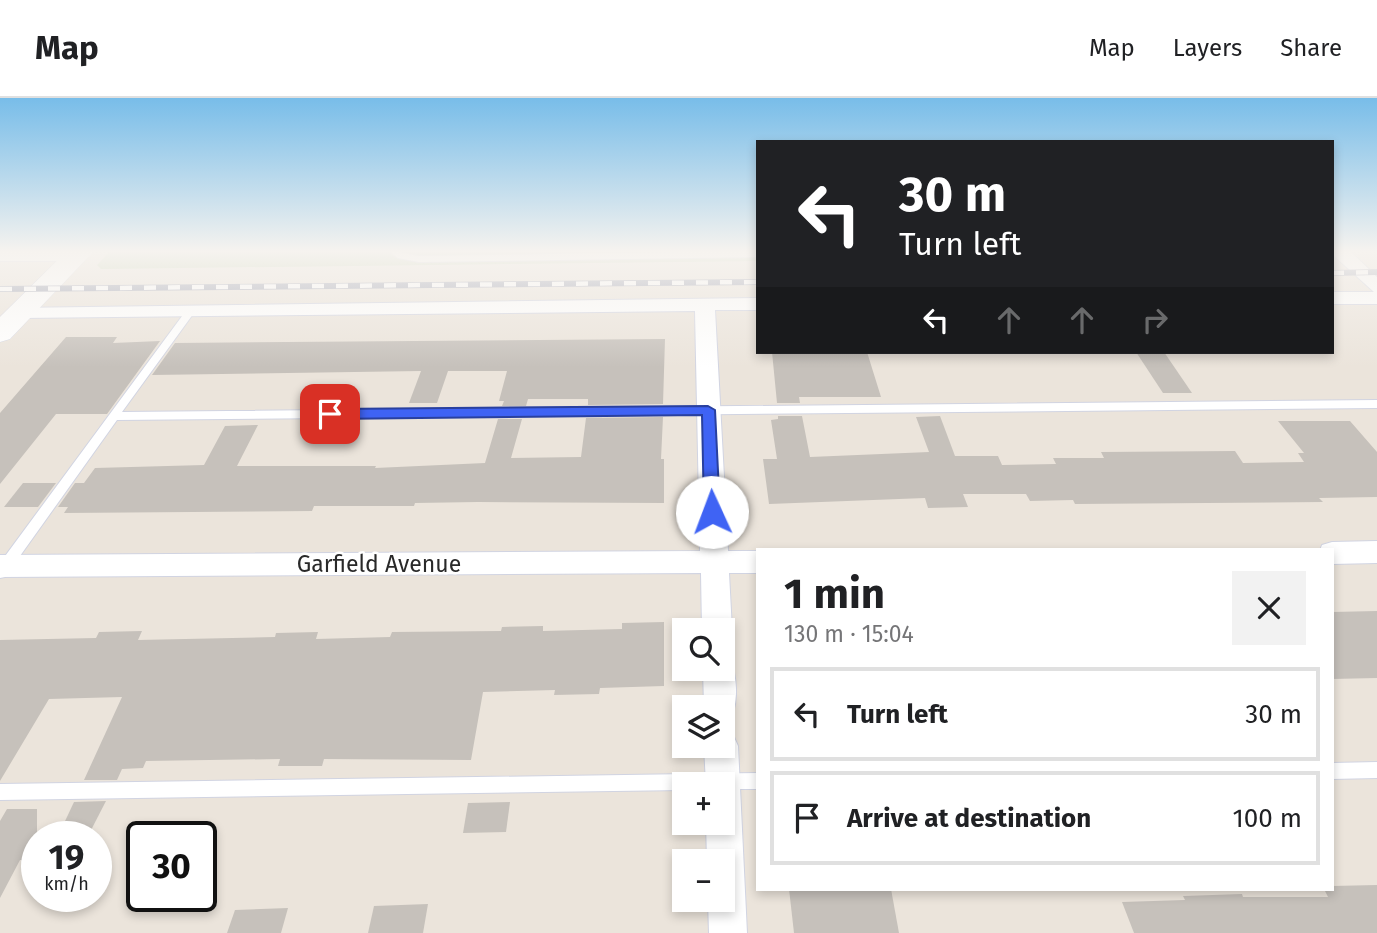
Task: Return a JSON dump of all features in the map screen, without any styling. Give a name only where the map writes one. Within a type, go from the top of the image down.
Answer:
[{"type":"main road","points":[[0,332],[43,289]]},
{"type":"street","points":[[1334,298],[1377,298]]},
{"type":"street","points":[[20,312],[756,304]]},
{"type":"street","points":[[705,305],[716,618]]},
{"type":"street","points":[[1334,553],[1377,552]]},
{"type":"street","name":"Garfield Avenue","points":[[2,568],[756,562]]},
{"type":"street","points":[[725,835],[728,933]]},
{"type":"lane","points":[[2,568],[191,310]]},
{"type":"lane","points":[[114,416],[1377,404]]},
{"type":"lane","points":[[1334,771],[1377,770]]},
{"type":"lane","points":[[735,783],[756,782]]},
{"type":"lane","points":[[0,792],[672,785]]},
{"type":"building","points":[[66,337],[117,337],[113,343],[160,341],[107,414],[56,414],[0,484],[0,413]]},
{"type":"building","points":[[665,339],[663,404],[588,405],[588,399],[528,399],[526,406],[502,406],[504,401],[499,401],[507,371],[448,371],[437,403],[409,403],[421,371],[152,375],[175,343]]},
{"type":"building","points":[[772,354],[868,354],[881,397],[799,397],[800,403],[777,403]]},
{"type":"building","points":[[1137,354],[1165,354],[1192,393],[1163,393]]},
{"type":"building","points":[[778,416],[802,416],[810,457],[929,452],[916,417],[940,416],[955,456],[998,456],[1002,465],[1056,464],[1053,458],[1104,458],[1101,452],[1235,451],[1243,463],[1304,462],[1298,453],[1304,453],[1278,421],[1350,421],[1377,452],[1377,497],[1319,498],[1323,502],[1075,504],[1073,500],[1030,501],[1026,494],[963,494],[968,507],[928,508],[925,498],[769,504],[763,459],[777,459],[771,420],[778,419]]},
{"type":"building","points":[[663,417],[661,459],[664,459],[664,503],[415,503],[414,506],[314,506],[312,511],[64,513],[68,507],[58,507],[75,483],[84,483],[95,468],[204,465],[225,426],[258,425],[237,466],[376,466],[375,468],[485,463],[498,419],[522,419],[511,458],[581,457],[586,418]]},
{"type":"building","points":[[23,483],[56,483],[38,507],[4,507]]},
{"type":"building","points":[[1377,611],[1377,678],[1334,679],[1334,612]]},
{"type":"building","points":[[664,622],[664,686],[600,688],[599,694],[554,695],[555,690],[483,692],[471,760],[324,759],[322,766],[278,766],[280,759],[146,761],[143,768],[122,769],[117,780],[84,780],[122,697],[49,699],[0,781],[0,640],[96,638],[99,632],[142,631],[138,640],[275,637],[276,633],[318,632],[316,639],[390,637],[392,632],[501,631],[502,627],[543,626],[543,631],[622,629],[622,623]]},
{"type":"building","points":[[106,801],[96,821],[65,821],[74,802]]},
{"type":"building","points":[[510,802],[506,832],[463,833],[468,803]]},
{"type":"building","points":[[7,809],[37,809],[37,821],[21,821],[21,860],[0,898],[0,821]]},
{"type":"building","points":[[1377,885],[1377,933],[1134,933],[1122,902],[1185,900],[1183,896],[1242,894],[1243,897],[1328,897],[1325,891],[1334,891],[1334,886]]},
{"type":"building","points":[[789,891],[891,891],[899,933],[794,933]]},
{"type":"building","points":[[428,904],[423,933],[368,933],[374,906]]},
{"type":"building","points":[[288,908],[281,933],[227,933],[235,910]]},
{"type":"route","points":[[330,414],[708,410],[712,512]]}]
